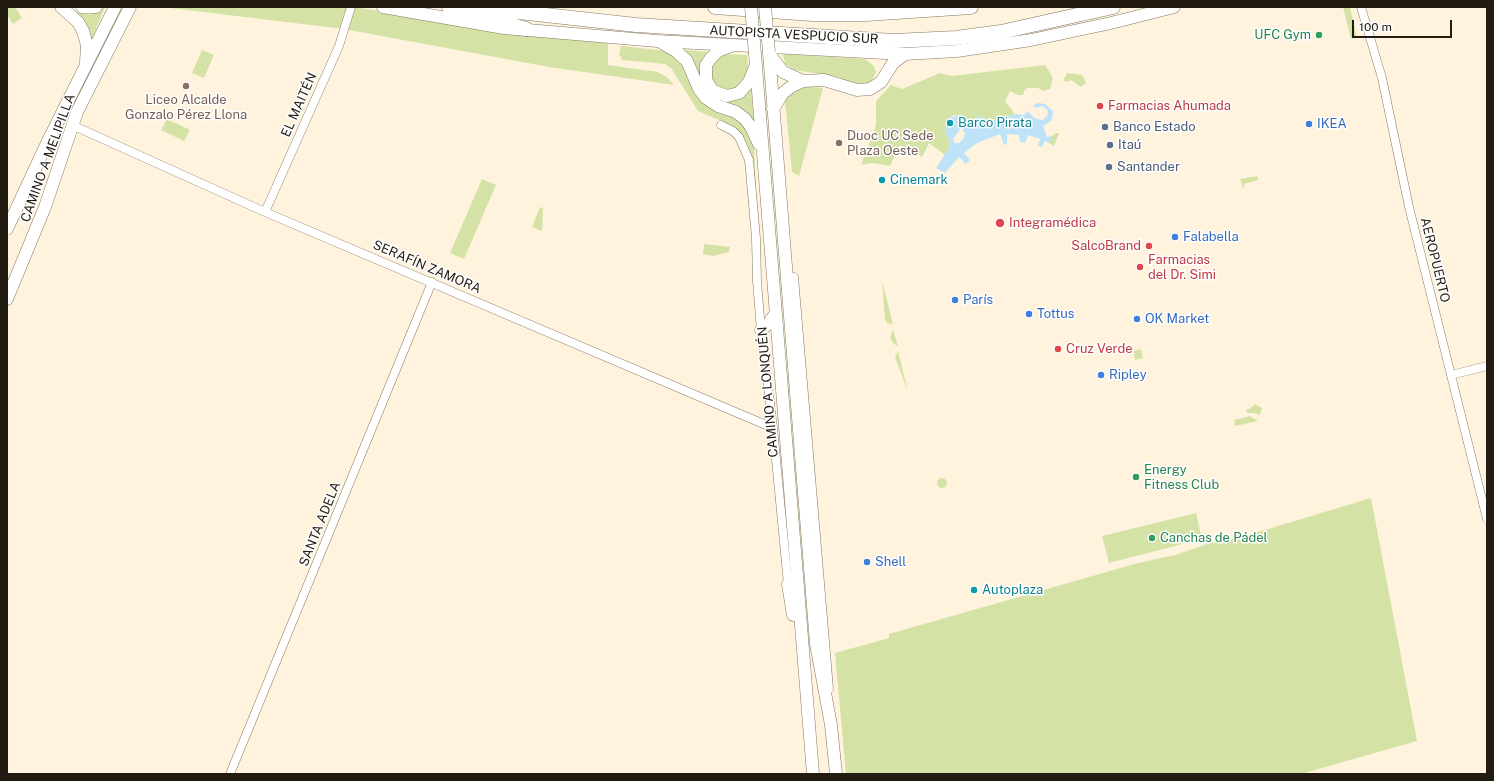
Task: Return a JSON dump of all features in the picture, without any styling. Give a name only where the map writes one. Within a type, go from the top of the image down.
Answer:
[{"type":"highway","points":[[449,7],[526,29]]},
{"type":"highway","name":"AUTOPISTA VESPUCIO SUR","points":[[473,7],[643,26],[894,41],[956,38],[1001,32],[1113,7]]},
{"type":"highway","name":"AUTOPISTA VESPUCIO SUR","points":[[715,7],[812,14],[866,14],[922,12],[971,7]]},
{"type":"main road","points":[[61,7],[78,22],[83,31],[87,45],[84,71]]},
{"type":"main road","points":[[82,7],[96,7]]},
{"type":"main road","name":"CAMINO A MELIPILLA","points":[[7,229],[47,143],[115,7]]},
{"type":"main road","name":"CAMINO A MELIPILLA","points":[[7,299],[46,207],[72,125],[83,98],[130,7]]},
{"type":"main road","points":[[122,21],[136,7]]},
{"type":"main road","points":[[382,7],[468,23],[657,41],[905,54],[956,51],[1031,40],[1111,23],[1174,7]]},
{"type":"main road","name":"CAMINO A LONQUÉN","points":[[751,7],[813,774]]},
{"type":"main road","name":"CAMINO A LONQUÉN","points":[[765,7],[816,644],[819,668],[831,725],[836,774]]},
{"type":"main road","points":[[657,41],[672,48],[684,57],[690,66],[699,89],[706,98],[718,106],[736,112],[745,119],[754,132],[763,158]]},
{"type":"main road","points":[[733,45],[718,51],[706,65],[706,80],[713,91],[727,96],[738,93],[749,82],[756,58]]},
{"type":"main road","points":[[769,53],[783,72],[803,81],[831,81],[861,91],[874,87],[894,63],[905,54]]},
{"type":"main road","points":[[869,53],[876,58],[881,65],[883,78]]},
{"type":"main road","points":[[773,109],[783,93],[792,86],[803,81]]},
{"type":"main road","points":[[781,216],[794,277]]},
{"type":"main road","points":[[761,330],[769,323],[775,314]]},
{"type":"main road","points":[[788,584],[794,622],[803,655]]},
{"type":"street","name":"EL MAITÉN","points":[[265,212],[339,46],[351,7]]},
{"type":"street","name":"AEROPUERTO","points":[[1361,7],[1382,78],[1409,206],[1487,519]]},
{"type":"street","name":"SERAFÍN ZAMORA","points":[[72,125],[265,212],[773,428]]},
{"type":"street","name":"CAMINO A LONQUÉN","points":[[721,125],[733,131],[739,137],[749,160],[756,238],[756,274],[761,330],[773,428],[788,584]]},
{"type":"street","name":"CAMINO A LONQUÉN","points":[[794,277],[831,725]]},
{"type":"street","name":"SANTA ADELA","points":[[230,774],[432,282]]},
{"type":"street","points":[[1451,375],[1487,366]]},
{"type":"green space","points":[[7,7],[15,7],[22,18],[13,24],[7,15]]},
{"type":"green space","points":[[105,7],[90,44],[75,12],[90,15]]},
{"type":"green space","points":[[162,7],[354,7],[520,32],[608,43],[608,65],[658,72],[668,78],[674,85],[549,67],[344,29]]},
{"type":"green space","points":[[1343,7],[1350,7],[1357,38],[1351,39]]},
{"type":"green space","points":[[621,46],[667,51],[678,60],[687,72],[695,95],[708,107],[730,114],[740,121],[747,131],[754,148],[756,190],[748,145],[739,132],[728,124],[698,111],[671,68],[665,64],[622,60],[619,54]]},
{"type":"green space","points":[[202,50],[214,55],[204,78],[192,73]]},
{"type":"green space","points":[[683,51],[709,52],[710,54],[701,73],[705,87],[711,94],[726,100],[733,100],[741,96],[751,87],[754,125],[740,112],[717,102],[708,96],[701,86],[693,62]]},
{"type":"green space","points":[[723,54],[747,55],[748,67],[746,77],[739,88],[721,91],[709,79],[713,62]]},
{"type":"green space","points":[[783,54],[865,59],[874,66],[876,72],[872,80],[863,86],[854,85],[839,77],[795,70],[785,64]]},
{"type":"green space","points":[[1045,65],[1053,78],[1050,89],[1044,91],[1038,88],[1027,88],[1023,95],[1018,95],[1010,91],[1005,101],[1015,114],[1004,119],[990,120],[978,116],[975,119],[968,120],[958,115],[954,115],[945,122],[945,132],[950,142],[949,148],[945,155],[929,143],[922,157],[900,145],[890,166],[872,163],[861,165],[876,125],[876,101],[891,85],[902,89],[940,73],[952,76]]},
{"type":"green space","points":[[1067,73],[1082,75],[1086,83],[1081,87],[1071,80],[1067,82],[1063,81]]},
{"type":"green space","points":[[801,86],[823,88],[799,176],[792,172],[785,101],[788,95]]},
{"type":"green space","points":[[167,119],[190,130],[184,141],[161,130]]},
{"type":"green space","points":[[1059,133],[1054,146],[1049,143],[1052,136]]},
{"type":"green space","points":[[1257,176],[1258,180],[1244,184],[1245,188],[1243,187],[1240,179]]},
{"type":"green space","points":[[482,179],[496,185],[464,259],[450,253]]},
{"type":"green space","points":[[540,207],[543,208],[542,231],[532,227]]},
{"type":"green space","points":[[704,244],[730,247],[729,252],[713,256],[703,254]]},
{"type":"green space","points":[[882,281],[893,324],[887,323],[885,319]]},
{"type":"green space","points":[[893,329],[898,346],[894,344],[890,338]]},
{"type":"green space","points":[[1141,349],[1143,358],[1135,360],[1134,351]]},
{"type":"green space","points":[[898,351],[908,392],[895,357]]},
{"type":"green space","points":[[1255,404],[1262,408],[1260,415],[1255,413],[1247,413],[1246,410]]},
{"type":"green space","points":[[1250,416],[1258,421],[1235,426],[1234,420]]},
{"type":"green space","points":[[942,478],[947,483],[942,488],[937,483]]},
{"type":"green space","points":[[1371,498],[1417,741],[1301,774],[846,774],[835,653],[889,638],[889,634],[1138,563],[1175,555],[1207,544],[1238,538]]},
{"type":"green space","name":"Canchas de Pádel","points":[[1196,513],[1202,539],[1109,563],[1102,536]]},
{"type":"water","points":[[1038,103],[1045,104],[1053,111],[1052,120],[1043,126],[1047,137],[1052,136],[1049,143],[1045,141],[1042,147],[1038,146],[1040,139],[1028,135],[1025,143],[1020,142],[1019,135],[1007,134],[1007,144],[1004,145],[1000,134],[977,143],[964,153],[970,160],[966,164],[959,157],[945,173],[936,168],[949,148],[950,142],[945,132],[945,122],[948,118],[959,115],[968,120],[975,119],[978,116],[990,120],[998,120],[1015,114],[1024,115],[1028,111],[1034,118],[1042,120],[1047,116],[1048,111],[1043,106],[1035,108],[1033,105]],"holes":[[[961,128],[965,133],[964,138],[959,143],[955,143],[953,139]]]},
{"type":"place","name":"UFC Gym","points":[[1319,35]]},
{"type":"place","name":"Liceo Alcalde Gonzalo Pérez Llona","points":[[186,86]]},
{"type":"place","name":"Farmacias Ahumada","points":[[1100,106]]},
{"type":"place","name":"Barco Pirata","points":[[950,123]]},
{"type":"place","name":"IKEA","points":[[1309,124]]},
{"type":"place","name":"Banco Estado","points":[[1105,127]]},
{"type":"place","name":"Duoc UC Sede Plaza Oeste","points":[[839,143]]},
{"type":"place","name":"Itaú","points":[[1110,145]]},
{"type":"place","name":"Santander","points":[[1109,167]]},
{"type":"place","name":"Cinemark","points":[[882,180]]},
{"type":"place","name":"Integramédica","points":[[1000,223]]},
{"type":"place","name":"Falabella","points":[[1175,237]]},
{"type":"place","name":"SalcoBrand","points":[[1149,246]]},
{"type":"place","name":"Farmacias del Dr. Simi","points":[[1140,267]]},
{"type":"place","name":"París","points":[[955,300]]},
{"type":"place","name":"Tottus","points":[[1029,314]]},
{"type":"place","name":"OK Market","points":[[1137,319]]},
{"type":"place","name":"Cruz Verde","points":[[1058,349]]},
{"type":"place","name":"Ripley","points":[[1101,375]]},
{"type":"place","name":"Energy Fitness Club","points":[[1136,477]]},
{"type":"place","name":"Canchas de Pádel","points":[[1152,538]]},
{"type":"place","name":"Shell","points":[[867,562]]},
{"type":"place","name":"Autoplaza","points":[[974,590]]}]
